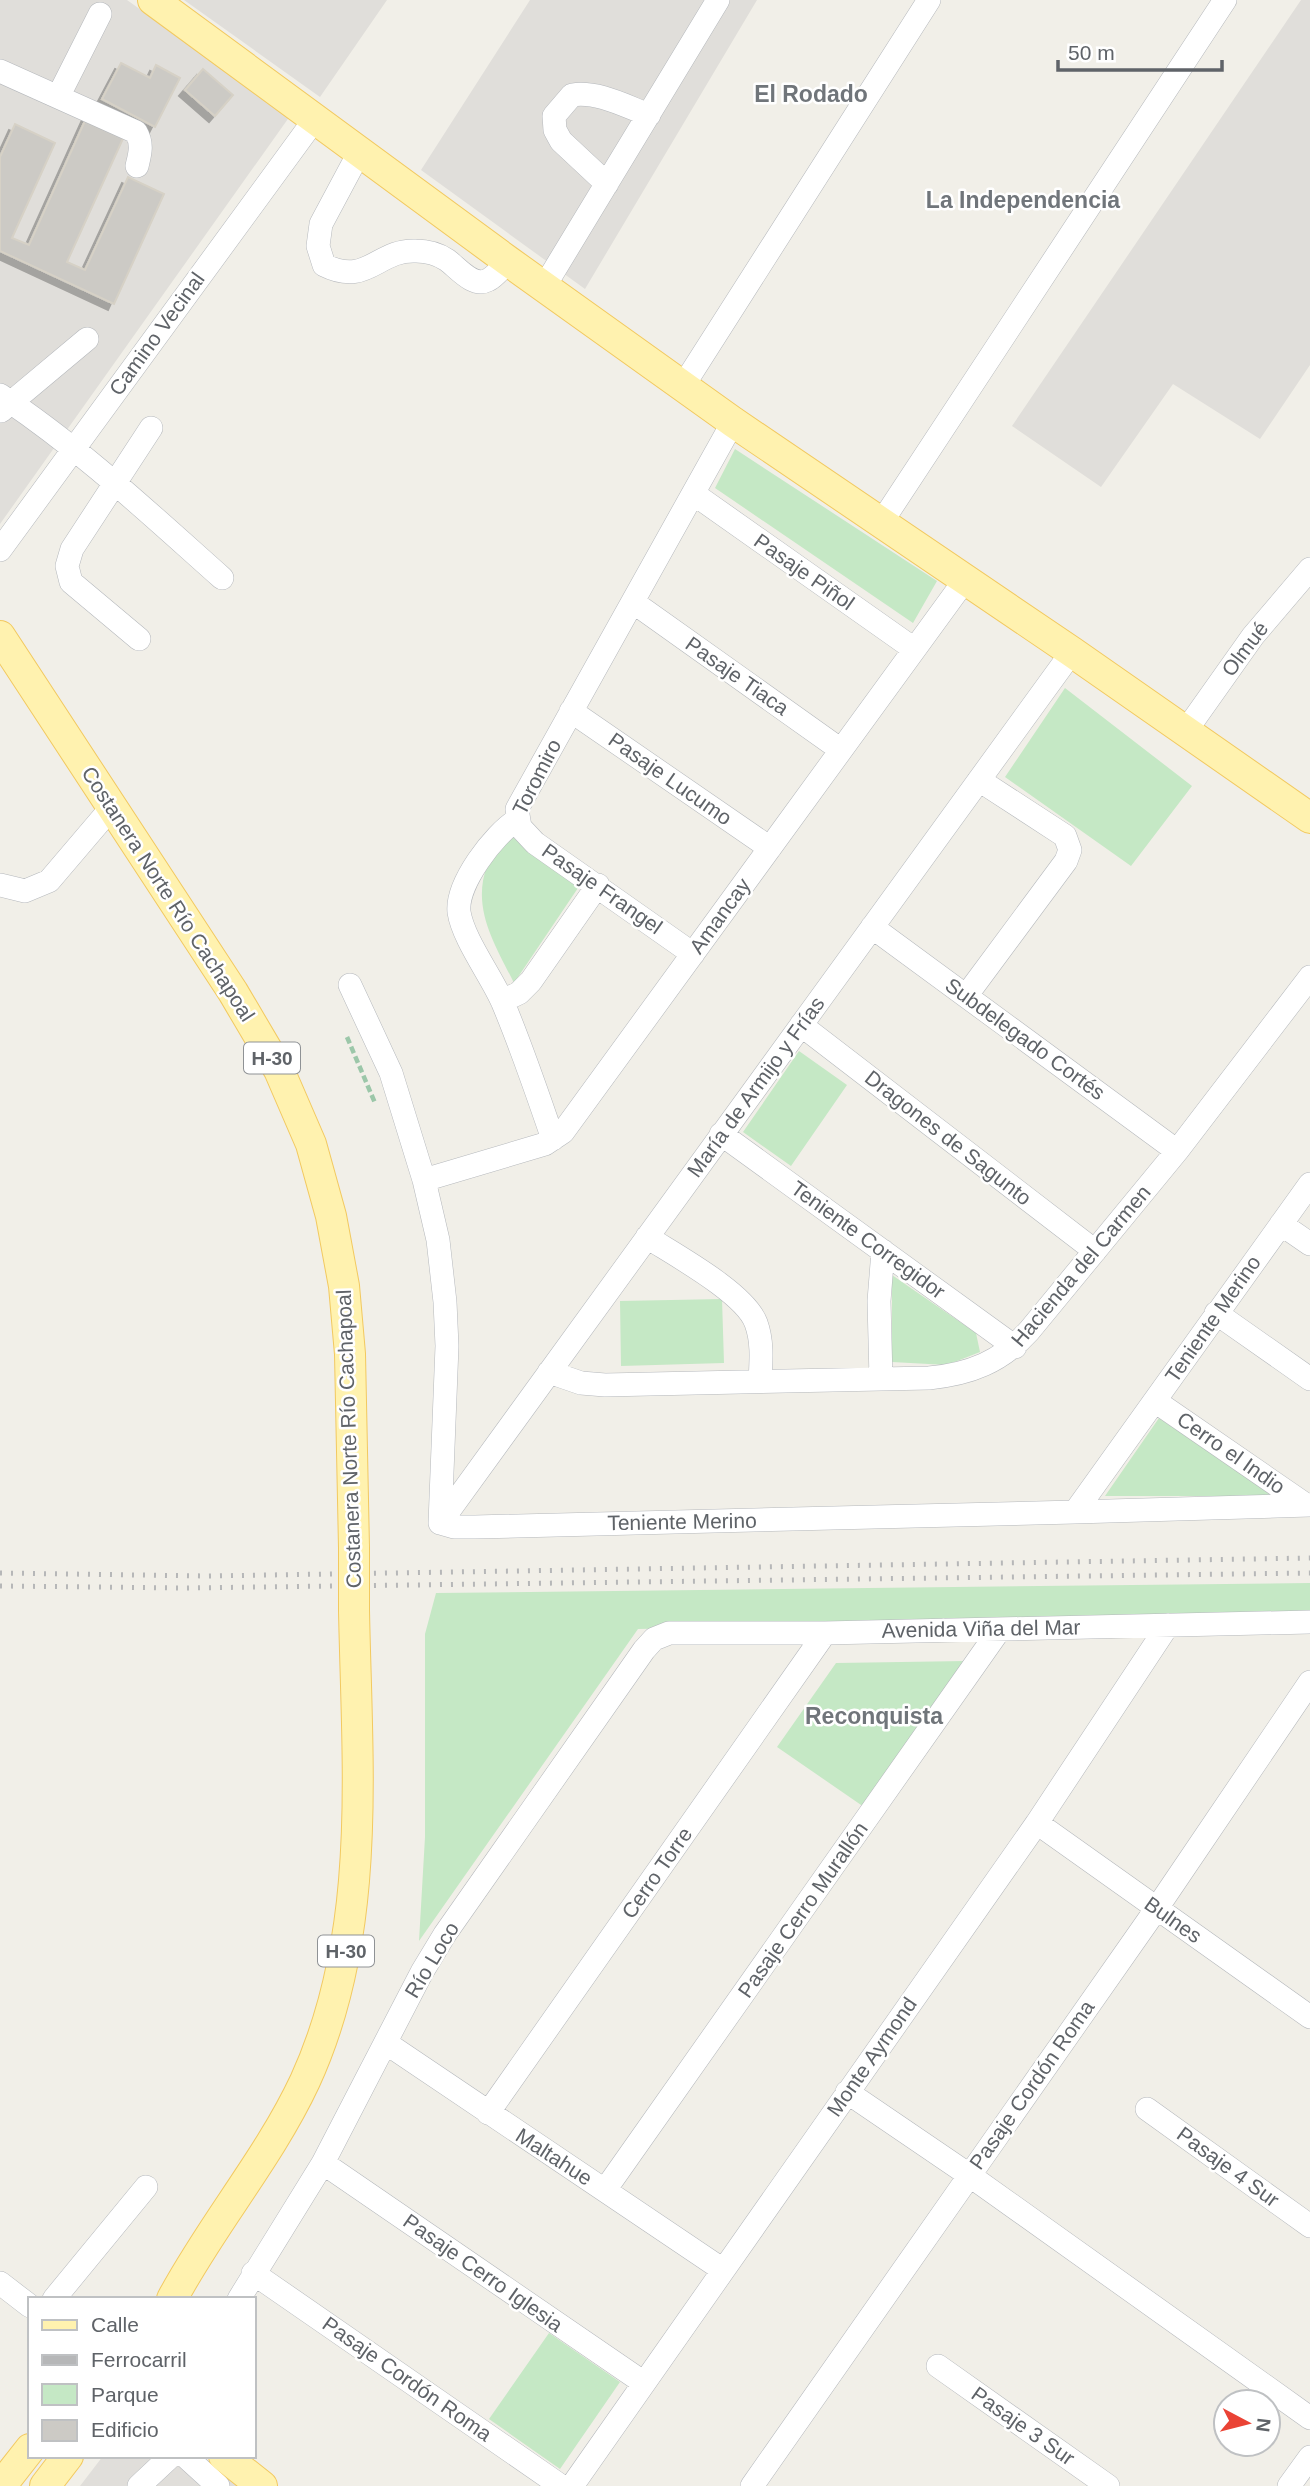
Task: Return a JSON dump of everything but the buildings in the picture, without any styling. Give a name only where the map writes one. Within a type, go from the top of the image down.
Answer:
[{"type":"main road","points":[[153,0],[682,386],[1310,818]]},
{"type":"main road","name":"Costanera Norte Río Cachapoal","points":[[0,636],[259,1034],[284,1082],[311,1144],[337,1240],[348,1320],[358,1822],[352,1912],[340,1981],[319,2048],[290,2111],[173,2297]]},
{"type":"main road","name":"Costanera Norte Río Cachapoal","points":[[152,2297],[198,2256]]},
{"type":"main road","points":[[1,2486],[28,2452]]},
{"type":"main road","points":[[45,2486],[66,2458]]},
{"type":"main road","points":[[226,2474],[262,2486]]},
{"type":"street","points":[[544,286],[718,0]]},
{"type":"street","points":[[682,386],[929,0]]},
{"type":"street","points":[[881,523],[1225,0]]},
{"type":"street","points":[[58,97],[100,14]]},
{"type":"street","points":[[0,71],[136,132],[141,140],[137,166]]},
{"type":"street","points":[[607,184],[561,141],[555,130],[554,116],[572,95],[583,93],[596,95],[649,115]]},
{"type":"street","name":"Camino Vecinal","points":[[0,550],[316,119]]},
{"type":"street","points":[[360,152],[321,224],[318,246],[324,265],[341,274],[361,271],[396,254],[414,251],[431,253],[445,259],[473,280],[481,282],[488,280],[508,261]]},
{"type":"street","points":[[87,339],[4,403],[74,448],[222,578]]},
{"type":"street","name":"Toromiro","points":[[553,1139],[502,1001],[464,928],[459,911],[462,890],[499,832],[517,820],[521,799],[733,422]]},
{"type":"street","points":[[139,639],[71,582],[67,566],[72,549],[150,428]]},
{"type":"street","name":"Pasaje Piñol","points":[[694,494],[914,649]]},
{"type":"street","name":"Olmué","points":[[1185,732],[1279,603],[1310,570]]},
{"type":"street","name":"Amancay","points":[[424,1180],[532,1148],[553,1139],[570,1123],[965,580]]},
{"type":"street","name":"Pasaje Tiaca","points":[[633,603],[841,750]]},
{"type":"street","name":"María de Armijo y Frías","points":[[440,1523],[1072,652]]},
{"type":"street","name":"Pasaje Lucumo","points":[[571,711],[770,848]]},
{"type":"street","points":[[966,996],[1066,861],[1070,850],[1065,836],[979,780]]},
{"type":"street","points":[[0,885],[26,891],[49,881],[112,807]]},
{"type":"street","name":"Pasaje Frangel","points":[[517,820],[524,833],[535,843],[693,954]]},
{"type":"street","points":[[502,1001],[519,993],[531,981],[598,886]]},
{"type":"street","name":"Subdelegado Cortés","points":[[872,927],[1177,1151]]},
{"type":"street","name":"Hacienda del Carmen","points":[[549,1372],[593,1385],[929,1378],[965,1373],[991,1363],[1015,1347],[1095,1251],[1177,1151],[1310,977]]},
{"type":"street","points":[[354,994],[391,1073],[424,1180],[438,1240],[447,1346],[440,1523]]},
{"type":"street","name":"Dragones de Sagunto","points":[[801,1025],[1095,1251]]},
{"type":"street","name":"Teniente Corregidor","points":[[721,1134],[1015,1347]]},
{"type":"street","name":"Teniente Merino","points":[[440,1523],[454,1527],[475,1527],[1075,1512],[1310,1184]]},
{"type":"street","points":[[1281,1224],[1310,1244]]},
{"type":"street","points":[[647,1237],[740,1299],[755,1321],[761,1343],[760,1381]]},
{"type":"street","points":[[881,1379],[879,1301],[883,1251]]},
{"type":"street","points":[[1216,1313],[1310,1379]]},
{"type":"street","name":"Cerro el Indio","points":[[1155,1401],[1308,1505]]},
{"type":"street","points":[[1075,1512],[1308,1505]]},
{"type":"street","name":"Avenida Viña del Mar","points":[[654,1639],[669,1633],[825,1633],[1310,1622]]},
{"type":"street","name":"Monte Aymond","points":[[572,2486],[1037,1822],[1168,1625]]},
{"type":"street","name":"Pasaje Cerro Murallón","points":[[605,2190],[1000,1629]]},
{"type":"street","name":"Cerro Torre","points":[[488,2113],[825,1633]]},
{"type":"street","name":"Río Loco","points":[[240,2297],[323,2162],[422,1972],[445,1934],[654,1639]]},
{"type":"street","name":"Pasaje Cordón Roma","points":[[752,2486],[1157,1908],[1310,1682]]},
{"type":"street","name":"Bulnes","points":[[1037,1822],[1310,2017]]},
{"type":"street","name":"Maltahue","points":[[386,2043],[723,2270]]},
{"type":"street","points":[[848,2092],[1310,2417]]},
{"type":"street","name":"Pasaje 4 Sur","points":[[1147,2109],[1310,2226]]},
{"type":"street","name":"Pasaje Cerro Iglesia","points":[[323,2162],[644,2384]]},
{"type":"street","points":[[56,2297],[146,2187]]},
{"type":"street","name":"Pasaje Cordón Roma","points":[[253,2273],[561,2486]]},
{"type":"street","points":[[0,2283],[28,2304]]},
{"type":"street","name":"Pasaje 3 Sur","points":[[938,2366],[1108,2486]]},
{"type":"street","points":[[1289,2486],[1310,2457]]},
{"type":"street","points":[[139,2486],[169,2458]]},
{"type":"street","points":[[190,2458],[226,2474]]},
{"type":"path","points":[[354,994],[338,1016],[375,1103]]},
{"type":"shaded area","points":[[0,0],[127,0],[290,116],[0,524]]},
{"type":"shaded area","points":[[184,0],[387,0],[320,97]]},
{"type":"shaded area","points":[[530,0],[757,0],[585,289],[421,170]]},
{"type":"shaded area","points":[[1301,0],[1310,0],[1310,365],[1260,439],[1173,384],[1101,487],[1012,426]]},
{"type":"shaded area","points":[[101,2458],[204,2458],[239,2486],[80,2486]]},
{"type":"green space","points":[[735,449],[937,581],[913,623],[715,488]]},
{"type":"green space","points":[[1065,688],[1192,786],[1131,866],[1005,777]]},
{"type":"green space","points":[[508,834],[580,885],[514,983],[493,941],[482,897],[487,866]]},
{"type":"green space","points":[[799,1051],[847,1085],[791,1166],[743,1132]]},
{"type":"green space","points":[[892,1275],[976,1333],[980,1352],[947,1365],[892,1362]]},
{"type":"green space","points":[[722,1299],[724,1363],[621,1366],[620,1301]]},
{"type":"green space","points":[[1159,1418],[1274,1496],[1105,1496]]},
{"type":"green space","points":[[1310,1583],[1310,1614],[638,1629],[419,1941],[425,1837],[425,1634],[436,1593]]},
{"type":"green space","points":[[966,1661],[864,1807],[777,1747],[836,1663]]},
{"type":"green space","points":[[549,2333],[620,2382],[560,2469],[489,2419]]},
{"type":"railway","points":[[0,1573],[208,1576],[1310,1558]]},
{"type":"railway","points":[[0,1586],[186,1588],[1310,1573]]},
{"type":"district","name":"El Rodado","points":[[811,94]]},
{"type":"district","name":"La Independencia","points":[[1023,200]]},
{"type":"district","name":"Reconquista","points":[[874,1716]]}]
